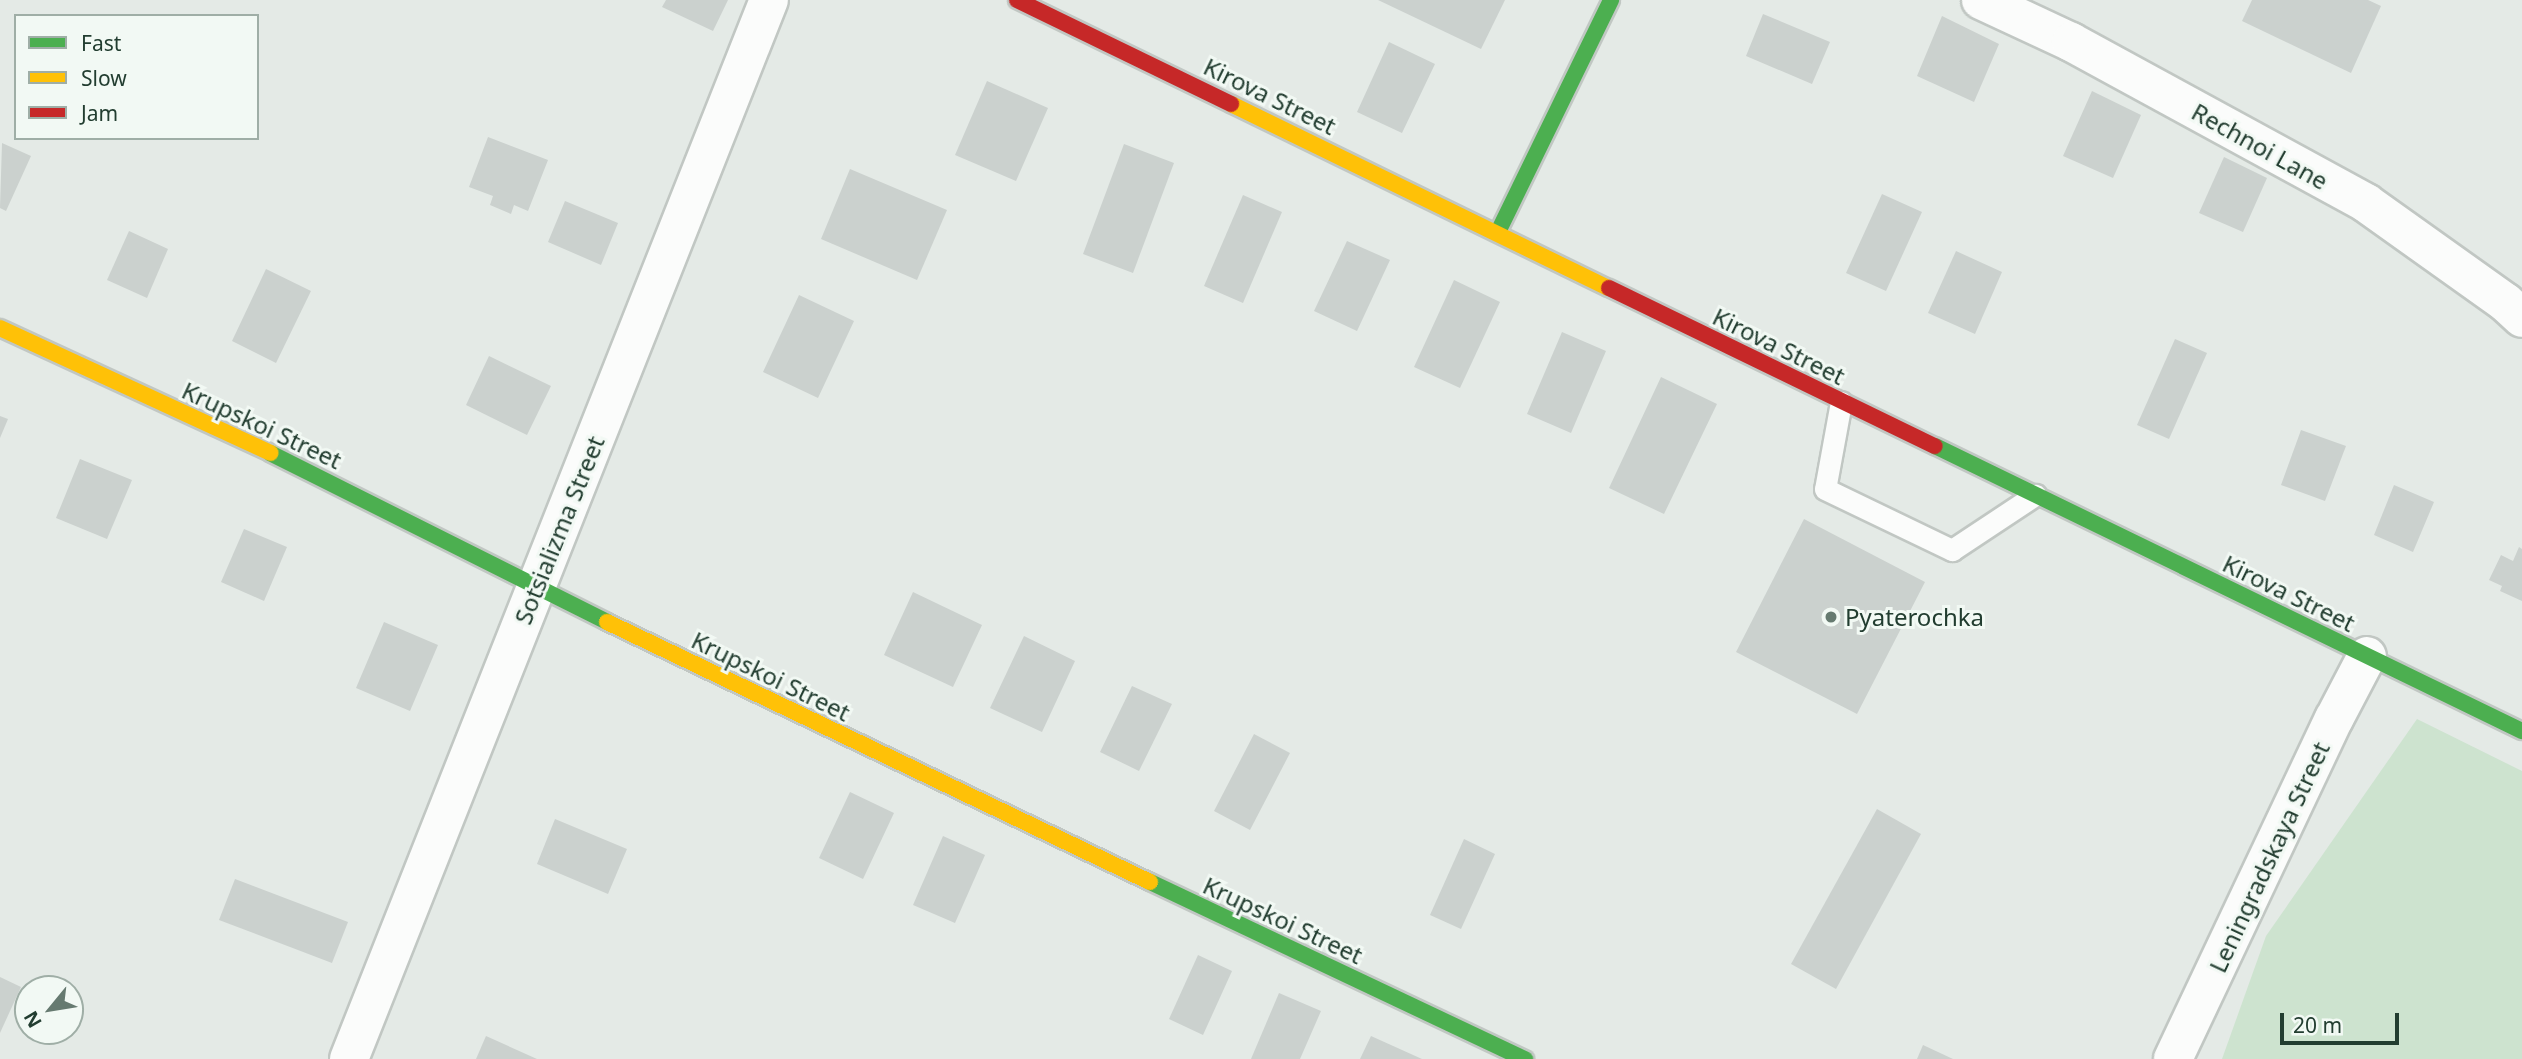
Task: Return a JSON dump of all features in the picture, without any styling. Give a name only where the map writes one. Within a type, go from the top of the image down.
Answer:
[{"type":"street","name":"Sotsializma Street","points":[[349,1059],[769,0]]},
{"type":"street","name":"Kirova Street","points":[[1017,0],[2522,731]]},
{"type":"street","points":[[1498,232],[1611,0]]},
{"type":"street","name":"Rechnoi Lane","points":[[1981,0],[2071,42],[2365,203],[2504,302],[2522,318]]},
{"type":"street","name":"Krupskoi Street","points":[[0,328],[303,468],[536,587],[898,764],[1525,1059]]},
{"type":"street","name":"Leningradskaya Street","points":[[2173,1059],[2334,719],[2367,656]]},
{"type":"lane","points":[[1841,401],[1825,489],[1952,550],[2035,495]]},
{"type":"green space","points":[[2417,719],[2522,771],[2522,1059],[2222,1059],[2266,936]]},
{"type":"building","points":[[666,0],[728,0],[713,31],[662,7]]},
{"type":"building","points":[[1378,0],[1505,0],[1481,49]]},
{"type":"building","points":[[2252,0],[2368,0],[2381,6],[2351,73],[2242,21]]},
{"type":"building","points":[[1763,14],[1830,42],[1812,84],[1746,56]]},
{"type":"building","points":[[1942,16],[1999,44],[1974,102],[1917,76]]},
{"type":"building","points":[[1389,42],[1435,64],[1402,133],[1357,112]]},
{"type":"building","points":[[987,81],[1048,108],[1016,181],[955,155]]},
{"type":"building","points":[[2092,91],[2141,115],[2113,178],[2063,156]]},
{"type":"building","points":[[488,137],[548,160],[528,211],[514,205],[511,214],[490,205],[493,196],[469,187]]},
{"type":"building","points":[[2,143],[31,156],[6,211],[0,208]]},
{"type":"building","points":[[1124,144],[1174,163],[1133,273],[1083,254]]},
{"type":"building","points":[[2224,157],[2267,178],[2243,232],[2199,213]]},
{"type":"building","points":[[850,169],[947,210],[917,280],[821,239]]},
{"type":"building","points":[[1882,194],[1922,212],[1886,291],[1846,273]]},
{"type":"building","points":[[1243,195],[1282,212],[1243,303],[1204,286]]},
{"type":"building","points":[[565,201],[618,223],[601,265],[548,242]]},
{"type":"building","points":[[129,231],[168,249],[147,298],[107,280]]},
{"type":"building","points":[[1347,241],[1390,260],[1357,331],[1314,311]]},
{"type":"building","points":[[1956,251],[2002,272],[1975,334],[1928,313]]},
{"type":"building","points":[[266,269],[311,291],[276,363],[232,341]]},
{"type":"building","points":[[1454,280],[1500,302],[1460,388],[1414,367]]},
{"type":"building","points":[[799,295],[854,321],[818,398],[763,372]]},
{"type":"building","points":[[1562,332],[1606,351],[1571,433],[1527,414]]},
{"type":"building","points":[[2175,339],[2207,353],[2169,439],[2137,425]]},
{"type":"building","points":[[489,356],[551,386],[527,435],[466,405]]},
{"type":"building","points":[[1661,377],[1717,404],[1664,514],[1609,488]]},
{"type":"building","points":[[0,416],[8,419],[0,438]]},
{"type":"building","points":[[2301,430],[2346,446],[2325,501],[2281,485]]},
{"type":"building","points":[[80,459],[132,480],[107,539],[56,518]]},
{"type":"building","points":[[2394,485],[2434,502],[2413,552],[2374,535]]},
{"type":"building","name":"Pyaterochka","points":[[1804,519],[1925,582],[1857,714],[1736,652]]},
{"type":"building","points":[[244,529],[287,547],[264,601],[221,582]]},
{"type":"building","points":[[2519,547],[2522,549],[2522,601],[2500,591],[2502,586],[2489,580],[2501,555],[2513,561]]},
{"type":"building","points":[[913,592],[982,625],[953,687],[884,655]]},
{"type":"building","points":[[384,622],[438,645],[410,711],[356,688]]},
{"type":"building","points":[[1024,636],[1075,661],[1042,732],[990,708]]},
{"type":"building","points":[[1132,686],[1172,704],[1139,771],[1100,752]]},
{"type":"building","points":[[1254,734],[1290,753],[1250,830],[1214,811]]},
{"type":"building","points":[[850,792],[894,813],[863,879],[819,858]]},
{"type":"building","points":[[1877,809],[1921,834],[1836,989],[1791,964]]},
{"type":"building","points":[[555,819],[627,849],[608,894],[537,864]]},
{"type":"building","points":[[943,836],[985,855],[955,923],[913,905]]},
{"type":"building","points":[[1464,839],[1495,854],[1461,929],[1430,915]]},
{"type":"building","points":[[235,879],[348,922],[332,963],[219,920]]},
{"type":"building","points":[[1198,955],[1232,971],[1203,1035],[1169,1019]]},
{"type":"building","points":[[0,977],[14,984],[14,1002],[0,1033]]},
{"type":"building","points":[[1279,993],[1321,1011],[1300,1059],[1251,1059]]},
{"type":"building","points":[[486,1036],[537,1059],[476,1059]]},
{"type":"building","points":[[1371,1036],[1422,1059],[1360,1059]]},
{"type":"building","points":[[1923,1045],[1953,1059],[1917,1059]]},
{"type":"traffic: fast","points":[[1498,232],[1611,0]]},
{"type":"traffic: fast","points":[[1935,446],[2522,731]]},
{"type":"traffic: fast","points":[[270,453],[607,622]]},
{"type":"traffic: fast","points":[[1150,882],[1525,1059]]},
{"type":"traffic: slow","points":[[1231,104],[1609,288]]},
{"type":"traffic: slow","points":[[0,328],[270,453]]},
{"type":"traffic: slow","points":[[607,622],[1150,882]]},
{"type":"traffic: jam","points":[[1017,0],[1231,104]]},
{"type":"traffic: jam","points":[[1609,288],[1935,446]]},
{"type":"place","name":"Pyaterochka","points":[[1831,617]]}]
